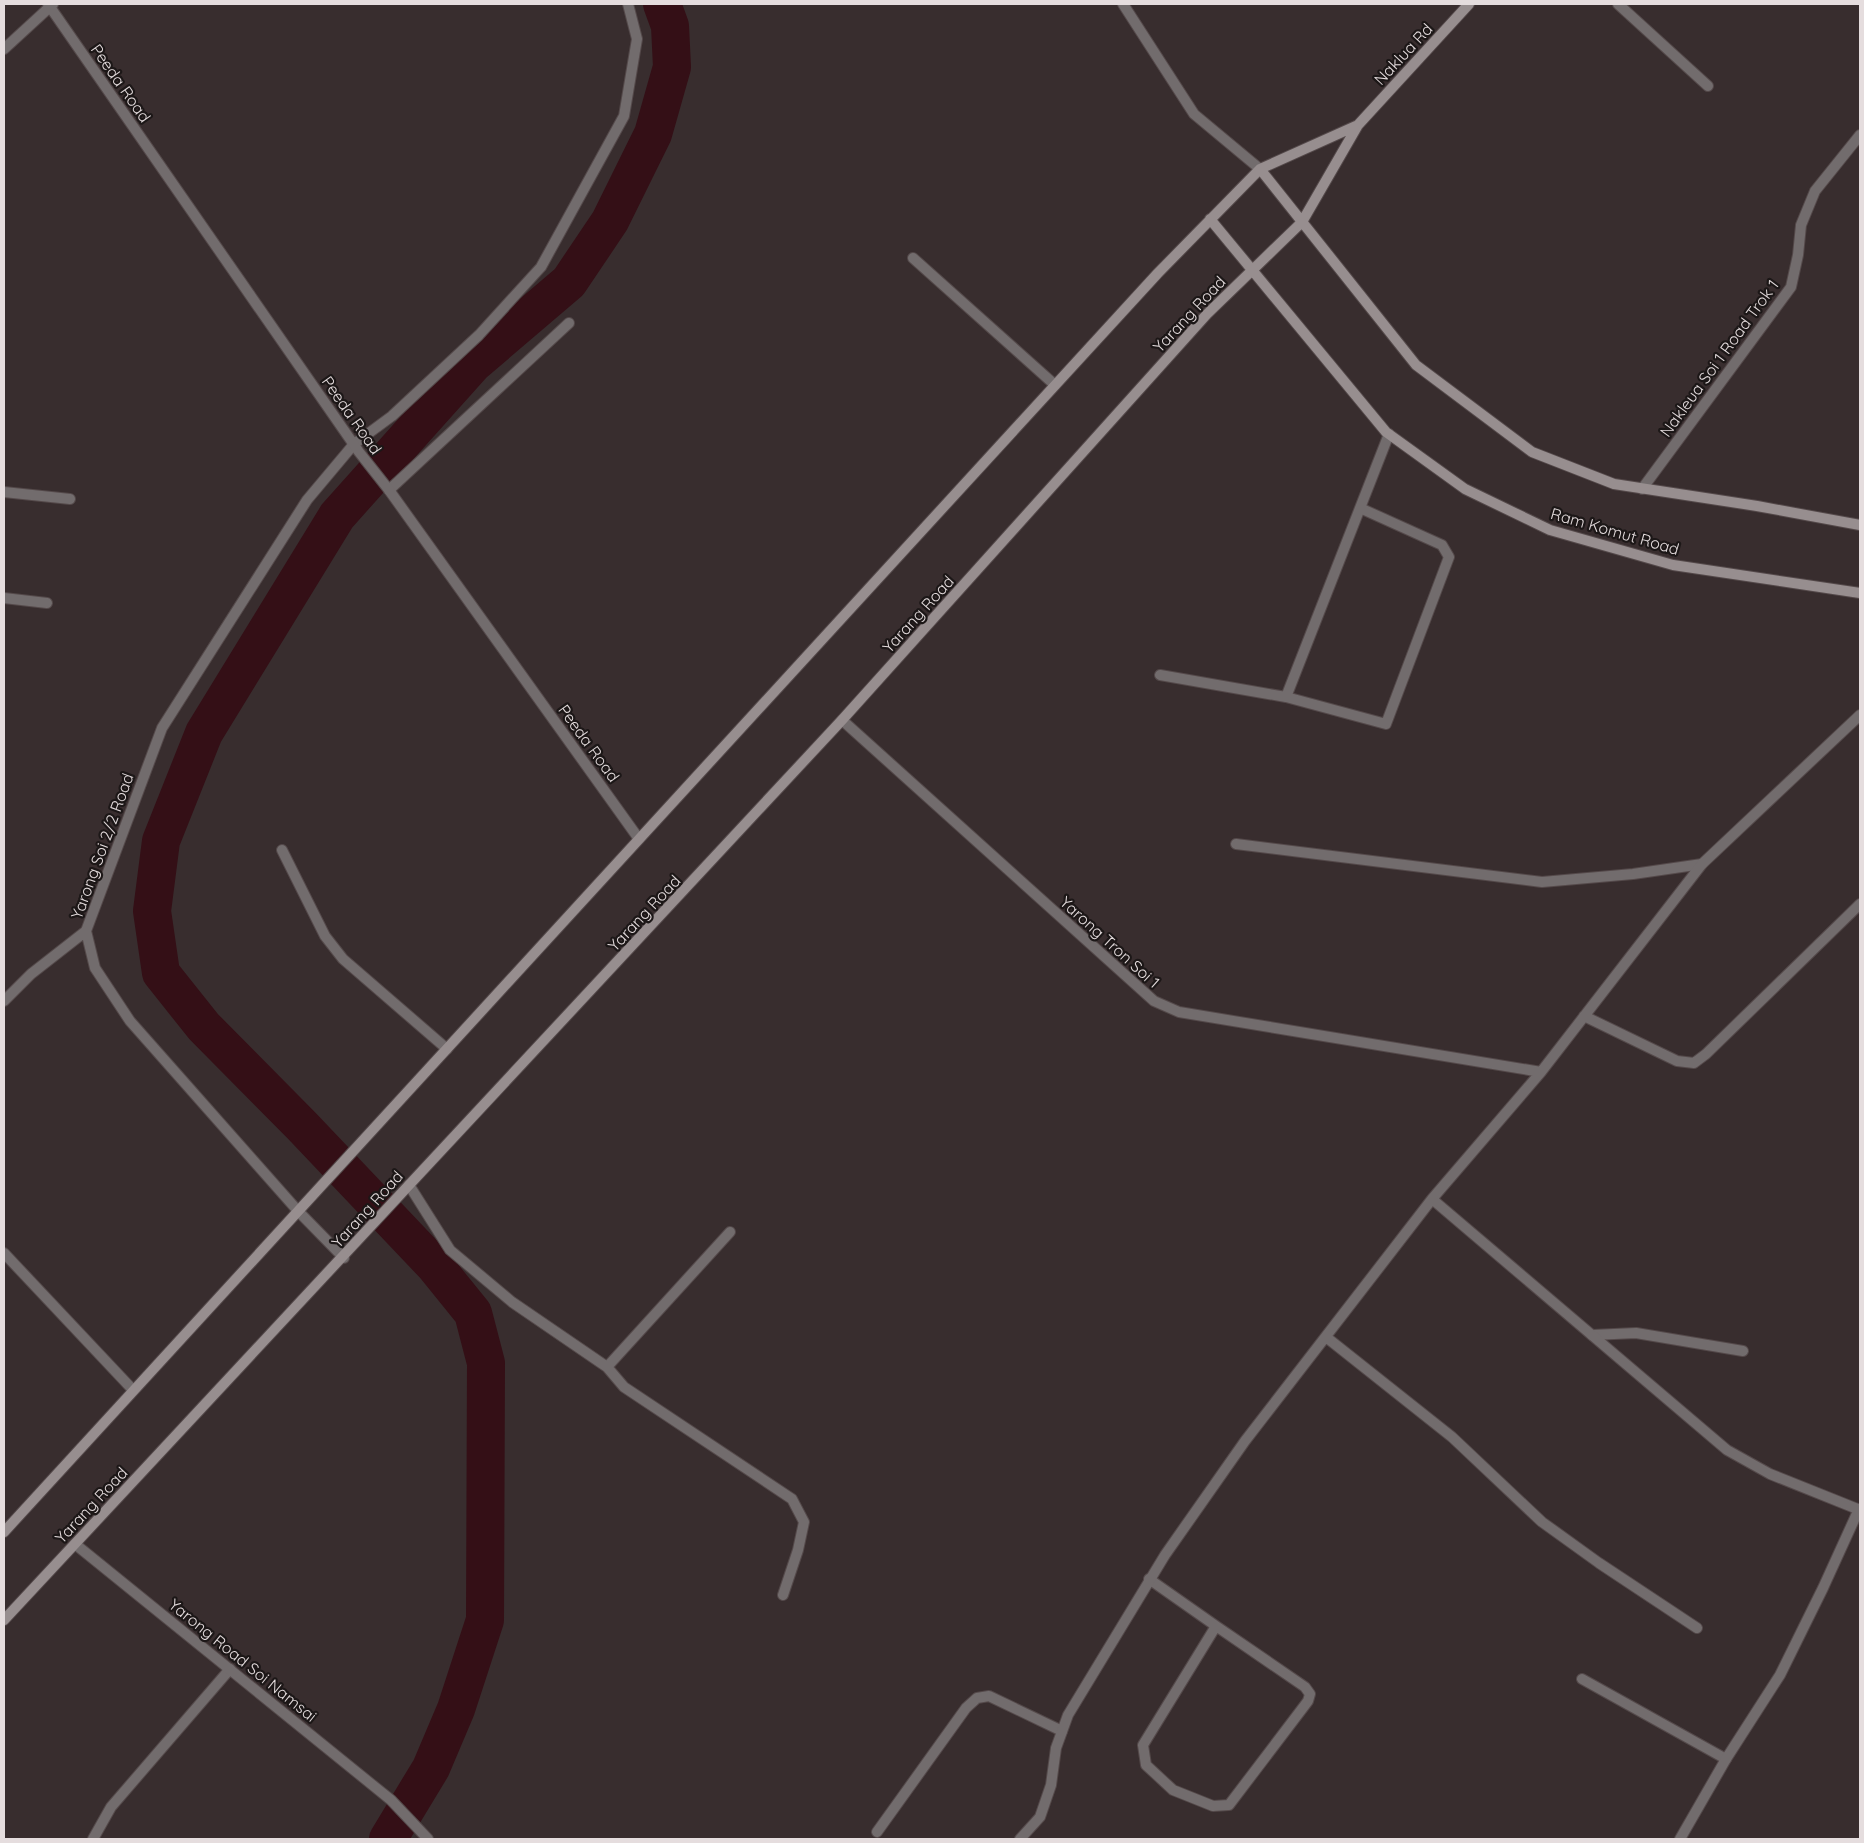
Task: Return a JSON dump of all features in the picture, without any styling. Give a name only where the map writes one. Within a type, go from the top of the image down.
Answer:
[{"type":"main road","name":"Naklua Rd","points":[[1302,222],[1358,125],[1469,4]]},
{"type":"main road","name":"Naklua Rd","points":[[1260,169],[1358,125]]},
{"type":"main road","points":[[4,1532],[1158,273],[1260,169],[1416,365],[1532,452],[1614,484],[1757,506],[1860,525]]},
{"type":"main road","name":"Ram Komut Road","points":[[1210,220],[1389,434],[1465,489],[1550,530],[1672,565],[1860,593]]},
{"type":"main road","name":"Yarang Road","points":[[4,1620],[344,1258],[406,1188],[842,720],[1207,314],[1302,222]]},
{"type":"street","name":"Yarong Soi 2/2 Road","points":[[344,1258],[298,1211],[130,1021],[95,968],[86,931],[162,728],[307,500],[356,448],[479,335],[541,267],[624,116],[637,39],[628,4]]},
{"type":"street","points":[[1123,4],[1194,114],[1260,169]]},
{"type":"street","points":[[1618,4],[1708,86]]},
{"type":"street","name":"Peeda Road","points":[[50,5],[356,448],[639,839]]},
{"type":"street","points":[[4,49],[50,5]]},
{"type":"street","name":"Nakleua Soi 1 Road Trok 1","points":[[1642,489],[1791,287],[1798,255],[1801,225],[1815,191],[1860,135]]},
{"type":"street","points":[[913,258],[1055,385]]},
{"type":"street","points":[[386,487],[569,323]]},
{"type":"street","points":[[1286,697],[1389,434]]},
{"type":"street","points":[[4,492],[70,499]]},
{"type":"street","points":[[1160,675],[1286,697],[1386,724],[1449,557],[1442,545],[1360,508]]},
{"type":"street","points":[[4,598],[46,603]]},
{"type":"street","points":[[1020,1839],[1040,1817],[1052,1786],[1056,1748],[1068,1715],[1164,1555],[1245,1441],[1432,1200],[1541,1072],[1702,864],[1860,715]]},
{"type":"street","name":"Yarong Tron Soi 1","points":[[842,720],[1154,1001],[1179,1012],[1541,1072]]},
{"type":"street","points":[[1236,844],[1542,882],[1633,874],[1702,864]]},
{"type":"street","points":[[282,850],[325,936],[343,959],[447,1049]]},
{"type":"street","points":[[1584,1016],[1677,1061],[1694,1063],[1706,1054],[1860,904]]},
{"type":"street","points":[[4,1001],[31,974],[86,931]]},
{"type":"street","points":[[406,1188],[450,1250],[512,1302],[607,1367],[624,1386],[792,1499],[804,1522],[798,1550],[783,1594]]},
{"type":"street","points":[[1432,1200],[1727,1450],[1770,1474],[1860,1509],[1780,1675],[1726,1759],[1680,1839]]},
{"type":"street","points":[[607,1367],[730,1232]]},
{"type":"street","points":[[4,1253],[134,1390]]},
{"type":"street","points":[[1592,1335],[1636,1333],[1742,1351]]},
{"type":"street","points":[[1326,1337],[1452,1437],[1542,1522],[1599,1564],[1697,1628]]},
{"type":"street","name":"Yarong Road Soi Namsai","points":[[76,1544],[391,1800],[428,1839]]},
{"type":"street","points":[[1149,1579],[1305,1687],[1310,1694],[1308,1701],[1228,1804],[1213,1806],[1173,1790],[1146,1764],[1143,1745],[1216,1626]]},
{"type":"street","points":[[93,1839],[111,1807],[230,1669]]},
{"type":"street","points":[[1582,1679],[1726,1759]]},
{"type":"street","points":[[877,1832],[966,1708],[977,1698],[990,1696],[1062,1731]]},
{"type":"waterway","points":[[388,1839],[431,1768],[456,1709],[485,1620],[486,1363],[473,1313],[435,1266],[302,1126],[204,1027],[161,973],[152,911],[161,841],[204,733],[337,516],[473,364],[569,282],[610,221],[653,134],[672,67],[670,26],[662,4]]}]
